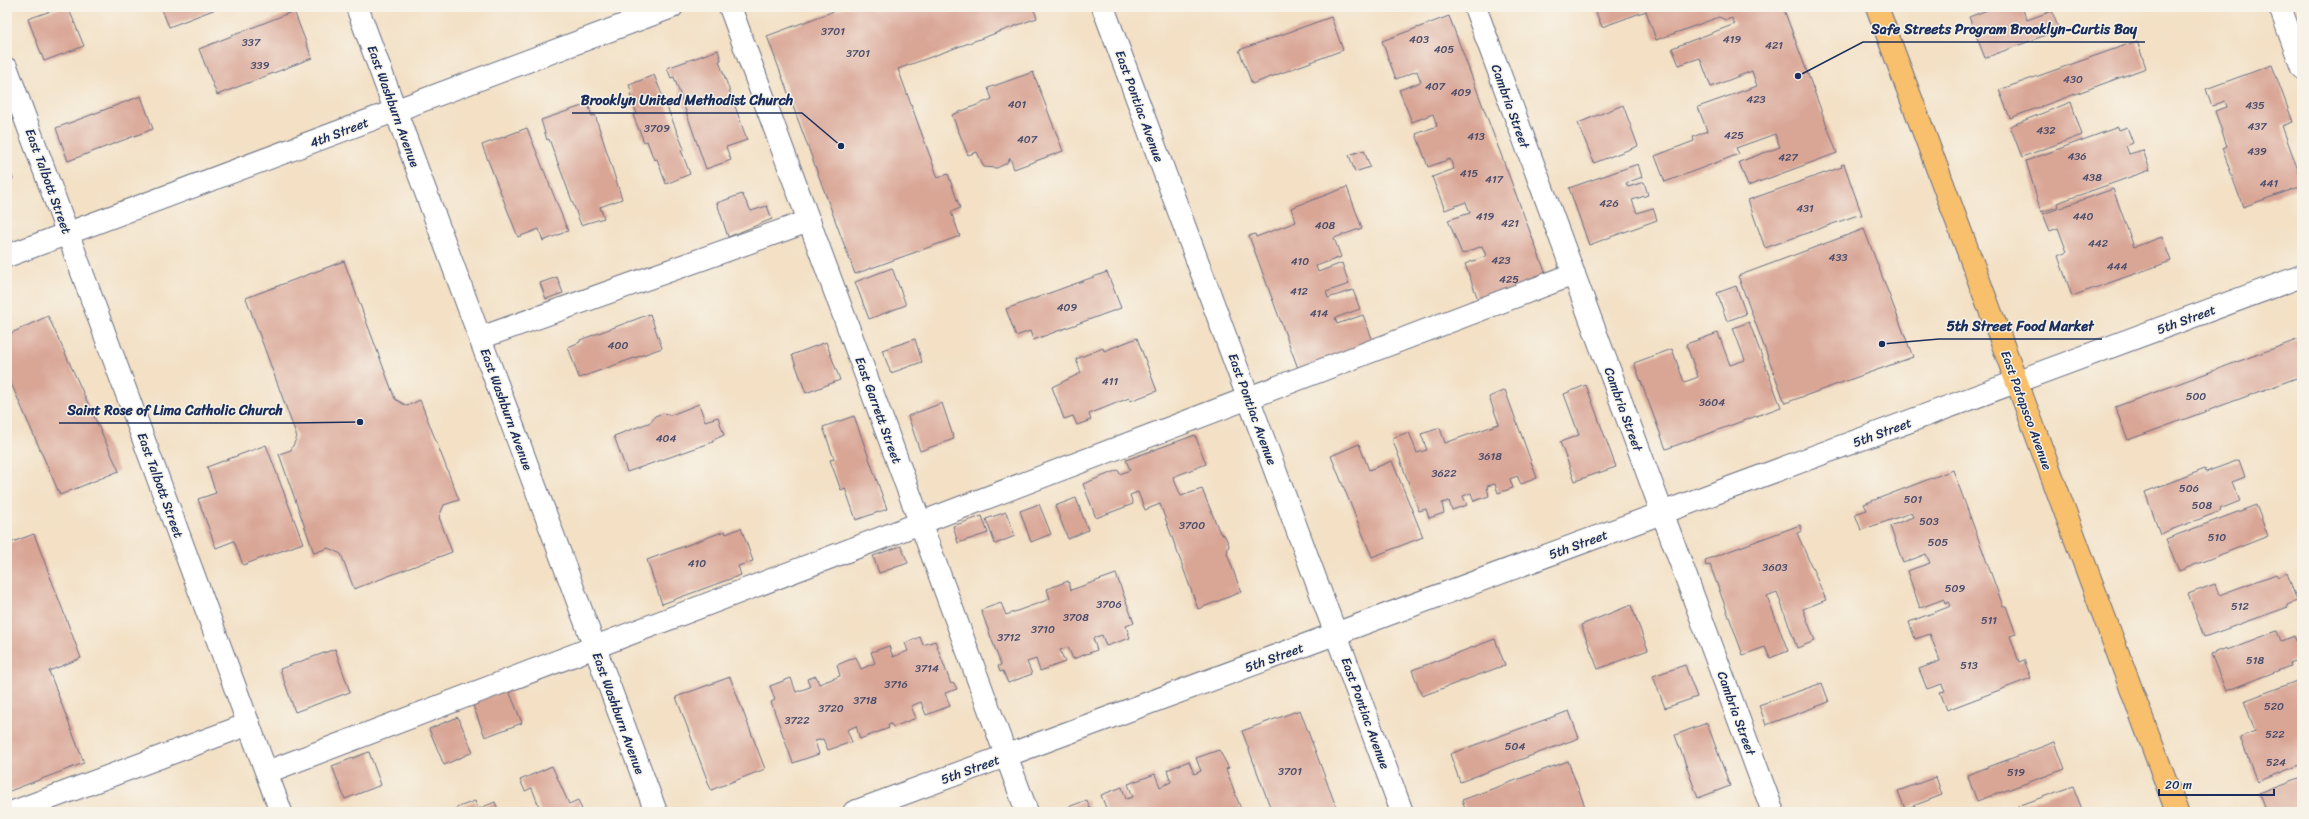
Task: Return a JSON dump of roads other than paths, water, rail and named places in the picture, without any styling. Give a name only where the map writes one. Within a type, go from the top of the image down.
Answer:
[{"type":"main road","name":"East Patapsco Avenue","points":[[1877,7],[2177,812]]},
{"type":"street","name":"East Washburn Avenue","points":[[357,7],[656,812]]},
{"type":"street","name":"4th Street","points":[[7,256],[672,7]]},
{"type":"street","name":"East Garrett Street","points":[[730,7],[1027,812]]},
{"type":"street","name":"East Pontiac Avenue","points":[[1103,7],[1402,812]]},
{"type":"street","name":"Cambria Street","points":[[1475,7],[1774,812]]},
{"type":"street","points":[[2280,7],[2302,68]]},
{"type":"street","name":"East Talbott Street","points":[[7,69],[281,812]]},
{"type":"street","points":[[480,338],[809,221]]},
{"type":"street","points":[[266,772],[1574,274]]},
{"type":"street","name":"5th Street","points":[[854,812],[2302,276]]},
{"type":"street","points":[[13,812],[249,724]]},
{"type":"place","name":"Safe Streets Program Brooklyn-Curtis Bay","points":[[1798,76]]},
{"type":"place","name":"Brooklyn United Methodist Church","points":[[841,146]]},
{"type":"place","name":"5th Street Food Market","points":[[1882,344]]},
{"type":"place","name":"Saint Rose of Lima Catholic Church","points":[[360,422]]}]
